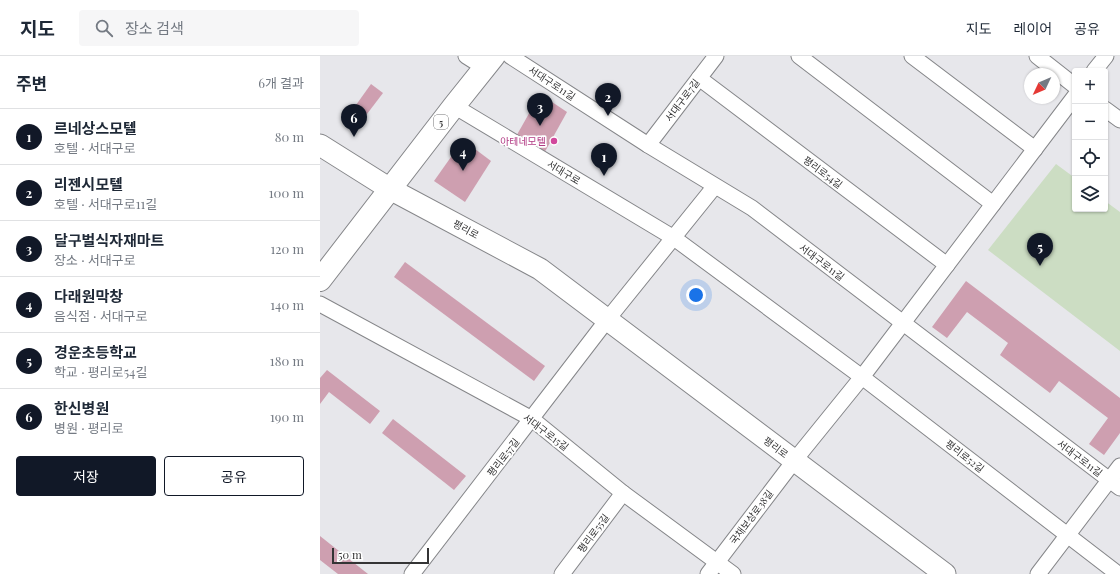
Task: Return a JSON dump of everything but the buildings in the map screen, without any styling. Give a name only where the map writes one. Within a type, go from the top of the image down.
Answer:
[{"type":"main road","name":"5","points":[[320,280],[454,106],[490,62]]},
{"type":"main road","name":"평리로","points":[[320,145],[390,189],[540,269],[945,574]]},
{"type":"street","points":[[466,56],[490,62]]},
{"type":"street","name":"서대구로11길","points":[[510,56],[648,145],[752,208],[1115,484]]},
{"type":"street","name":"서대구로7길","points":[[648,145],[716,56]]},
{"type":"street","points":[[799,56],[994,204]]},
{"type":"street","points":[[912,56],[1035,149]]},
{"type":"street","points":[[1037,56],[1072,84]]},
{"type":"street","points":[[1096,68],[1106,56]]},
{"type":"street","name":"평리로54길","points":[[699,78],[947,266]]},
{"type":"street","points":[[794,460],[862,377],[1072,100]]},
{"type":"street","name":"서대구로","points":[[454,106],[674,238]]},
{"type":"street","points":[[1108,111],[1120,120]]},
{"type":"street","points":[[607,320],[715,186]]},
{"type":"street","points":[[674,238],[862,377]]},
{"type":"street","name":"서대구로15길","points":[[320,304],[532,419],[623,493],[733,574]]},
{"type":"street","name":"평리로57길","points":[[412,574],[607,320]]},
{"type":"street","name":"평리로52길","points":[[862,377],[1118,574]]},
{"type":"street","name":"국채보상로38길","points":[[708,574],[794,460]]},
{"type":"street","points":[[1038,574],[1068,535],[1115,484],[1120,466]]},
{"type":"street","name":"평리로55길","points":[[562,574],[623,493]]},
{"type":"green space","points":[[1056,164],[1072,176],[1072,212],[1108,212],[1108,203],[1120,212],[1120,351],[988,250]]},
{"type":"place","name":"리젠시모텔","points":[[608,116]]},
{"type":"place","name":"달구벌식자재마트","points":[[540,126]]},
{"type":"place","name":"한신병원","points":[[354,137]]},
{"type":"place","name":"아테네모텔","points":[[554,141]]},
{"type":"place","name":"다래원막창","points":[[463,171]]},
{"type":"place","name":"르네상스모텔","points":[[604,176]]},
{"type":"place","name":"경운초등학교","points":[[1040,266]]}]
